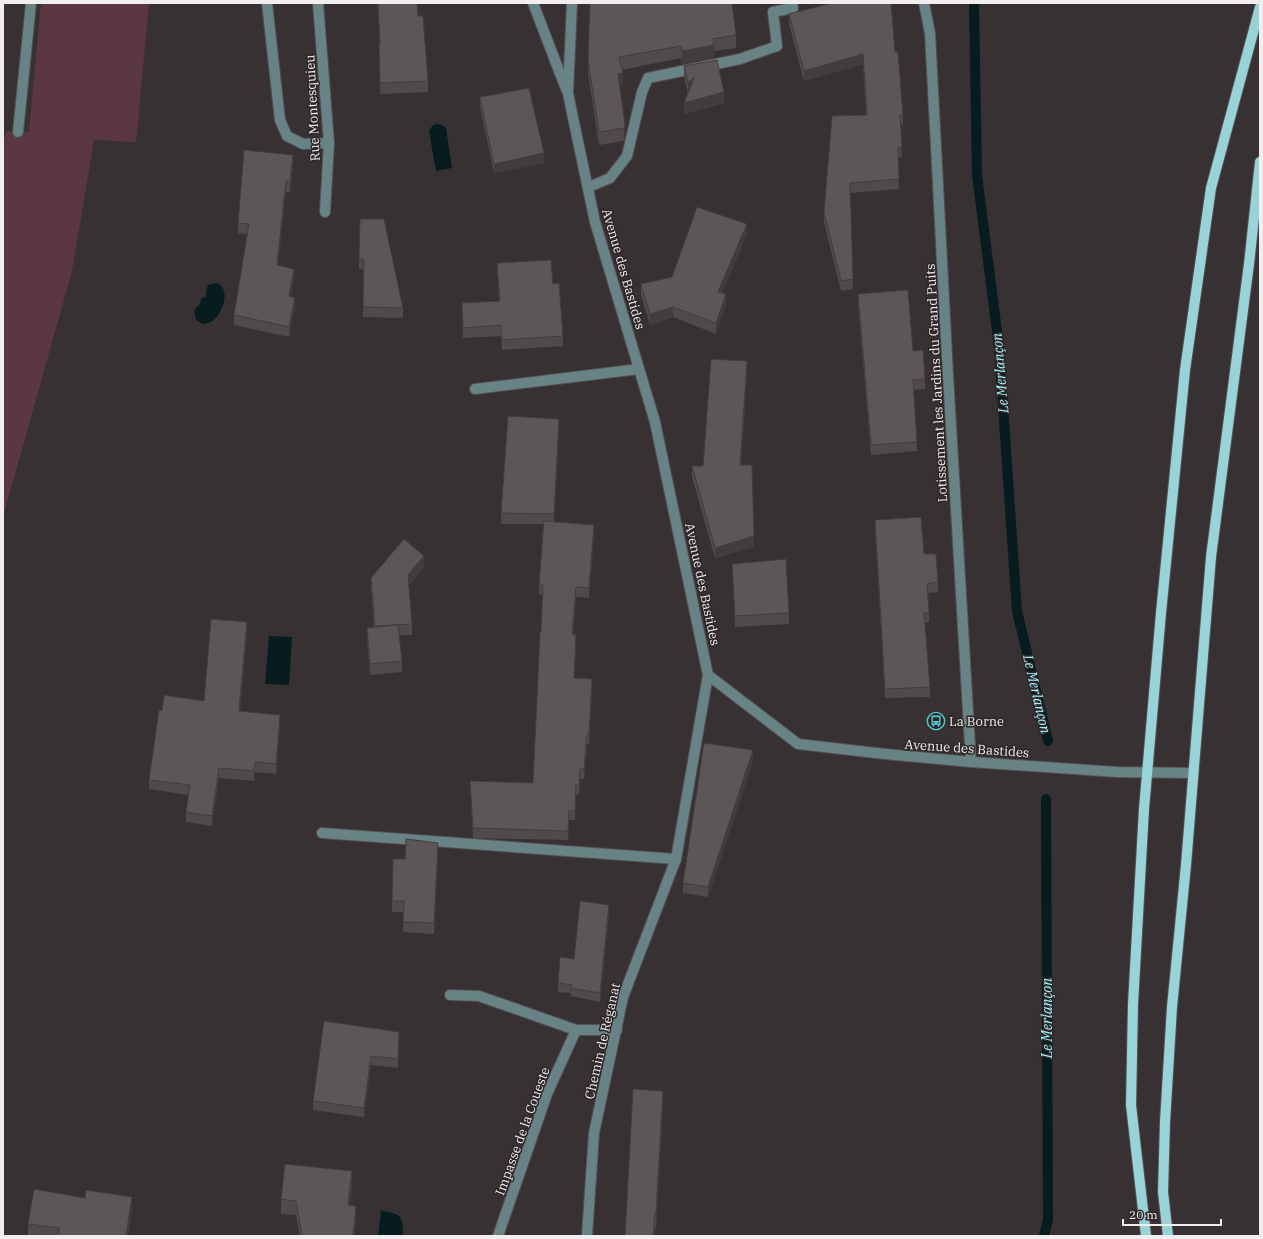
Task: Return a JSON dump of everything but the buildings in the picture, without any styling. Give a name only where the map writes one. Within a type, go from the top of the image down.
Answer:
[{"type":"main road","points":[[1146,1236],[1131,1105],[1133,1004],[1144,809],[1161,613],[1185,370],[1210,196],[1260,6]]},
{"type":"main road","points":[[1168,1236],[1163,1192],[1165,1122],[1172,1007],[1186,872],[1211,557],[1249,264],[1260,162]]},
{"type":"street","points":[[18,132],[31,3]]},
{"type":"street","points":[[267,3],[280,120],[287,136],[303,144],[329,143]]},
{"type":"street","name":"Rue Montesquieu","points":[[318,3],[329,143],[325,212]]},
{"type":"street","points":[[533,3],[568,93]]},
{"type":"street","name":"Avenue des Bastides","points":[[572,3],[568,93],[595,222],[655,422],[708,675],[798,744],[971,762],[1117,772],[1193,773]]},
{"type":"street","points":[[589,188],[610,178],[628,156],[642,92],[648,78],[740,59],[777,46],[773,12],[793,8],[792,3]]},
{"type":"street","name":"Lotissement les Jardins du Grand Puits","points":[[924,3],[930,33],[971,762]]},
{"type":"street","points":[[474,389],[640,369]]},
{"type":"street","name":"Chemin de Réganat","points":[[587,1236],[594,1133],[623,997],[676,860],[708,675]]},
{"type":"street","points":[[322,833],[676,860]]},
{"type":"street","points":[[450,995],[478,996],[576,1030],[617,1030]]},
{"type":"street","name":"Impasse de la Coueste","points":[[498,1236],[547,1094],[576,1030]]},
{"type":"shaded area","points":[[41,3],[149,3],[136,142],[94,140],[72,271],[3,517],[3,145],[6,131],[29,132]]},
{"type":"water","points":[[436,124],[442,125],[446,128],[452,168],[436,171],[429,131],[432,126]]},
{"type":"water","points":[[216,283],[221,286],[224,291],[225,298],[223,305],[220,313],[215,319],[209,323],[203,324],[196,320],[194,310],[200,304],[201,298],[206,297],[208,285]]},
{"type":"water","points":[[269,636],[292,637],[289,685],[265,684]]},
{"type":"water","points":[[381,1211],[393,1213],[400,1217],[403,1236],[378,1236]]},
{"type":"waterway","name":"Le Merlançon","points":[[974,3],[977,175],[999,347],[1017,611],[1048,741]]},
{"type":"waterway","name":"Le Merlançon","points":[[1044,1236],[1048,1220],[1046,799]]},
{"type":"place","name":"La Borne","points":[[936,721]]}]
